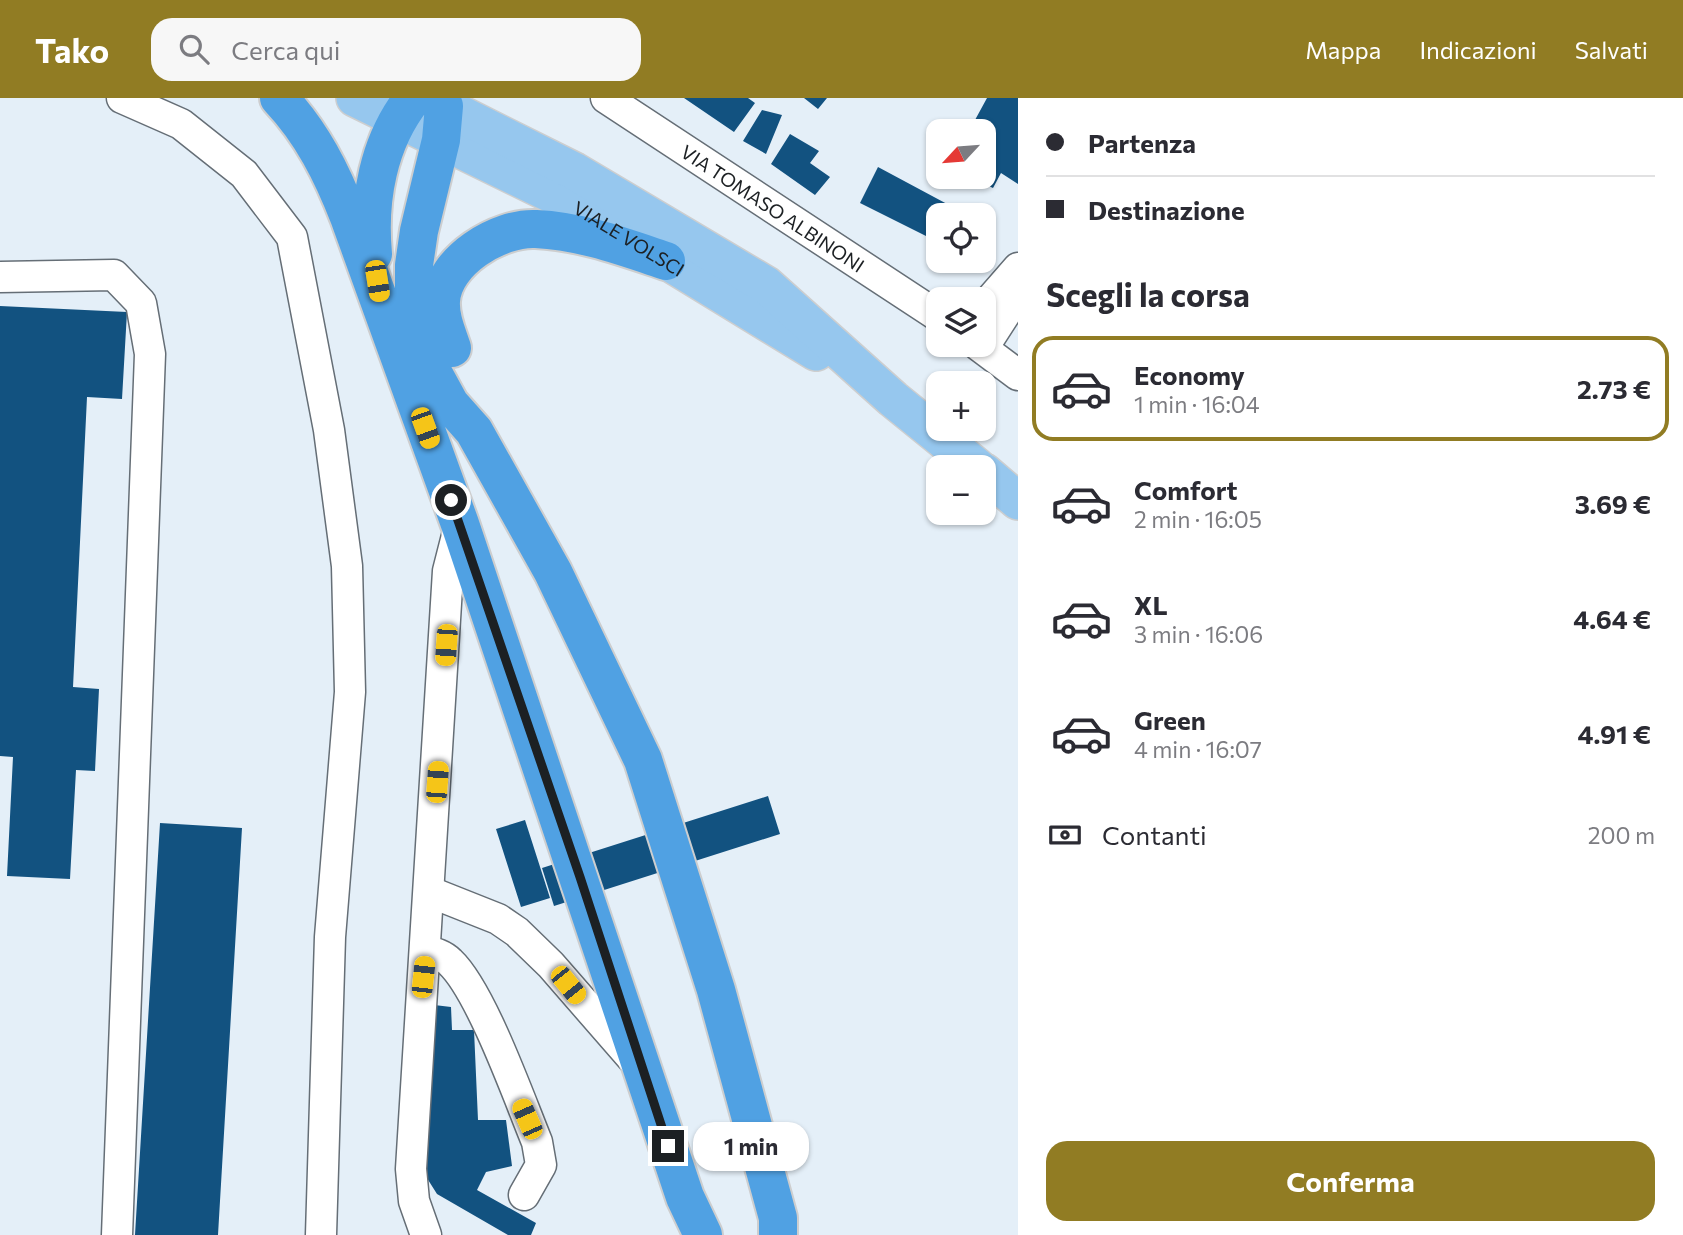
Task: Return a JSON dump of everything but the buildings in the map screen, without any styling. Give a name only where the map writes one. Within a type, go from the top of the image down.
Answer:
[{"type":"highway","points":[[279,98],[314,142],[335,181],[460,524],[685,1197],[703,1235]]},
{"type":"highway","points":[[381,308],[370,227],[372,199],[425,112]]},
{"type":"highway","points":[[425,112],[414,299],[432,371],[450,404],[474,431],[552,572],[643,760],[712,977],[784,1229]]},
{"type":"highway","points":[[474,431],[469,396],[445,329],[441,302],[443,288],[463,258],[488,241],[533,229],[583,235],[666,261]]},
{"type":"main road","name":"VIALE VOLSCI","points":[[355,98],[425,112],[574,171],[766,285],[893,399],[962,455]]},
{"type":"main road","name":"VIALE VOLSCI","points":[[425,112],[893,399]]},
{"type":"main road","points":[[996,482],[1018,501]]},
{"type":"street","points":[[122,98],[181,124],[244,174],[292,237],[329,430],[346,566],[350,692],[330,937],[321,1235]]},
{"type":"street","name":"VIA TOMASO ALBINONI","points":[[615,100],[926,308]]},
{"type":"street","points":[[996,293],[1018,268]]},
{"type":"street","points":[[0,277],[114,275],[141,303],[150,354],[117,1235]]},
{"type":"street","points":[[996,325],[1018,294]]},
{"type":"street","points":[[995,357],[1018,375]]},
{"type":"street","points":[[426,1235],[414,1200],[411,1169],[448,571],[460,524]]},
{"type":"street","points":[[430,892],[498,919],[517,932],[551,964],[642,1069]]},
{"type":"street","points":[[426,951],[439,954],[460,973],[477,1004],[537,1142],[541,1165],[524,1195]]},
{"type":"route","points":[[451,500],[580,877],[668,1146]]}]
